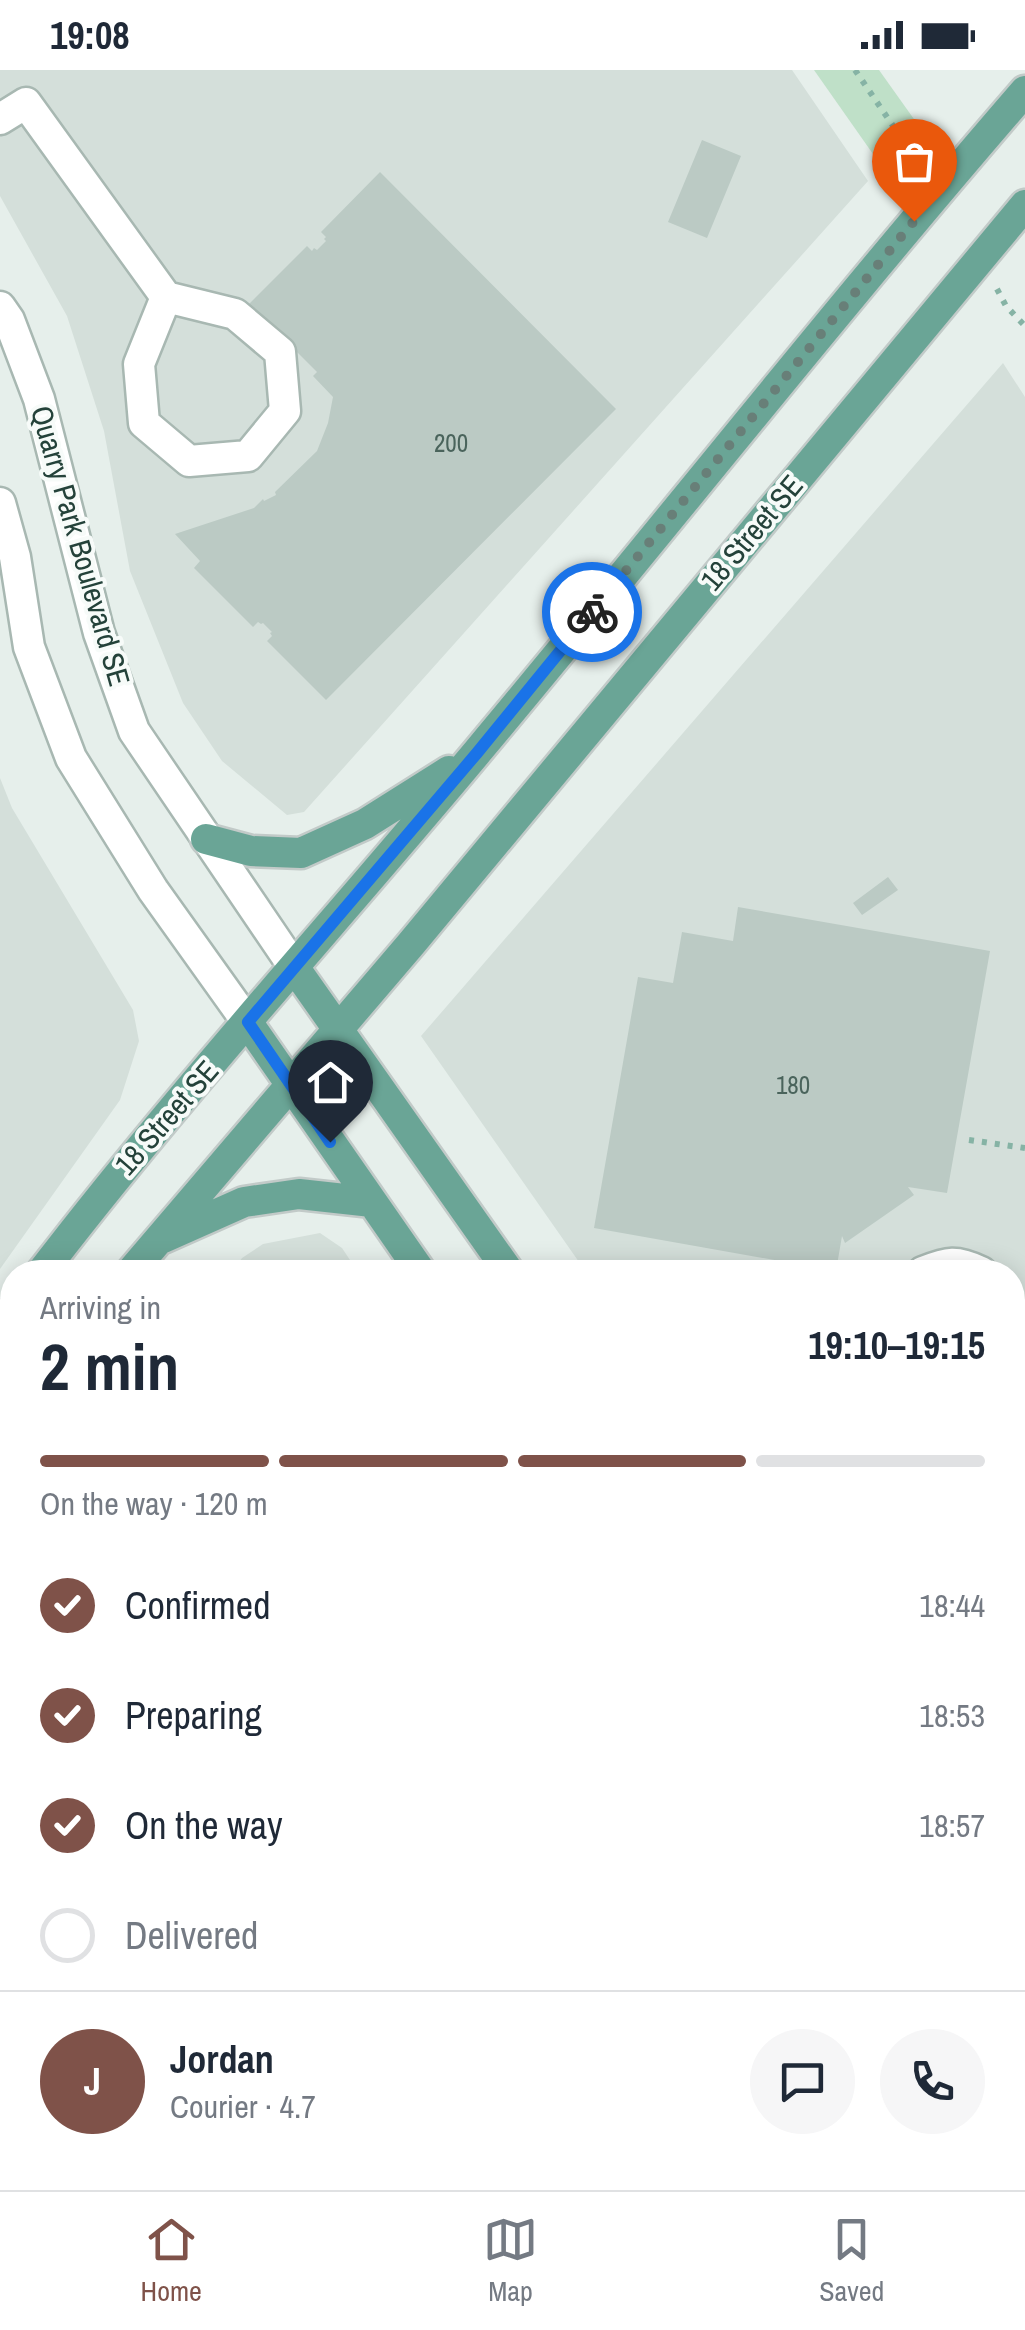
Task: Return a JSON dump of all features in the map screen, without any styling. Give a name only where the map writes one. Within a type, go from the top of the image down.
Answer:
[{"type":"main road","name":"18 Street SE","points":[[51,1260],[106,1189],[477,753],[1025,91]]},
{"type":"main road","name":"18 Street SE","points":[[141,1260],[338,1030],[1025,205]]},
{"type":"main road","points":[[206,838],[251,851],[301,853],[365,824],[477,753]]},
{"type":"main road","name":"Quarry Park Boulevard SE","points":[[294,967],[501,1260]]},
{"type":"main road","points":[[248,1022],[413,1260]]},
{"type":"main road","points":[[156,1242],[244,1202],[299,1194],[372,1202]]},
{"type":"street","points":[[0,119],[26,102],[166,297],[235,314],[280,352],[285,411],[248,456],[189,461],[144,423],[139,364],[166,297]]},
{"type":"street","name":"Quarry Park Boulevard SE","points":[[0,308],[9,320],[39,399],[98,633],[134,731],[294,967]]},
{"type":"street","points":[[0,503],[15,557],[30,647],[72,758],[153,890],[248,1022]]},
{"type":"path","points":[[855,70],[938,192]]},
{"type":"path","points":[[969,1140],[1025,1148]]},
{"type":"shaded area","points":[[0,70],[792,70],[868,181],[304,812],[287,815],[222,761],[183,703],[130,571],[104,431],[67,316],[0,196]]},
{"type":"shaded area","points":[[1003,363],[1025,397],[1025,1260],[578,1260],[421,1036]]},
{"type":"shaded area","points":[[0,778],[12,808],[133,1010],[139,1041],[120,1100],[6,1260],[0,1260]]},
{"type":"shaded area","points":[[320,1233],[342,1248],[350,1260],[241,1260],[263,1244]]},
{"type":"green space","points":[[814,70],[879,70],[921,129],[887,174]]},
{"type":"building","points":[[702,140],[741,156],[707,238],[668,222]]},
{"type":"building","points":[[380,172],[616,409],[326,700],[267,641],[272,632],[263,623],[253,627],[194,568],[200,561],[175,534],[254,508],[263,499],[276,495],[317,451],[333,397],[313,376],[317,372],[249,304],[307,246],[317,250],[326,241],[321,232]]},
{"type":"building","points":[[888,877],[898,890],[862,915],[853,903]]},
{"type":"building","points":[[738,907],[990,951],[947,1193],[908,1187],[914,1195],[845,1243],[842,1236],[838,1260],[774,1260],[594,1228],[638,977],[673,983],[682,932],[733,941]]},
{"type":"way so far","points":[[592,612],[914,221]]},
{"type":"route","points":[[330,1142],[248,1022],[592,612]]}]
